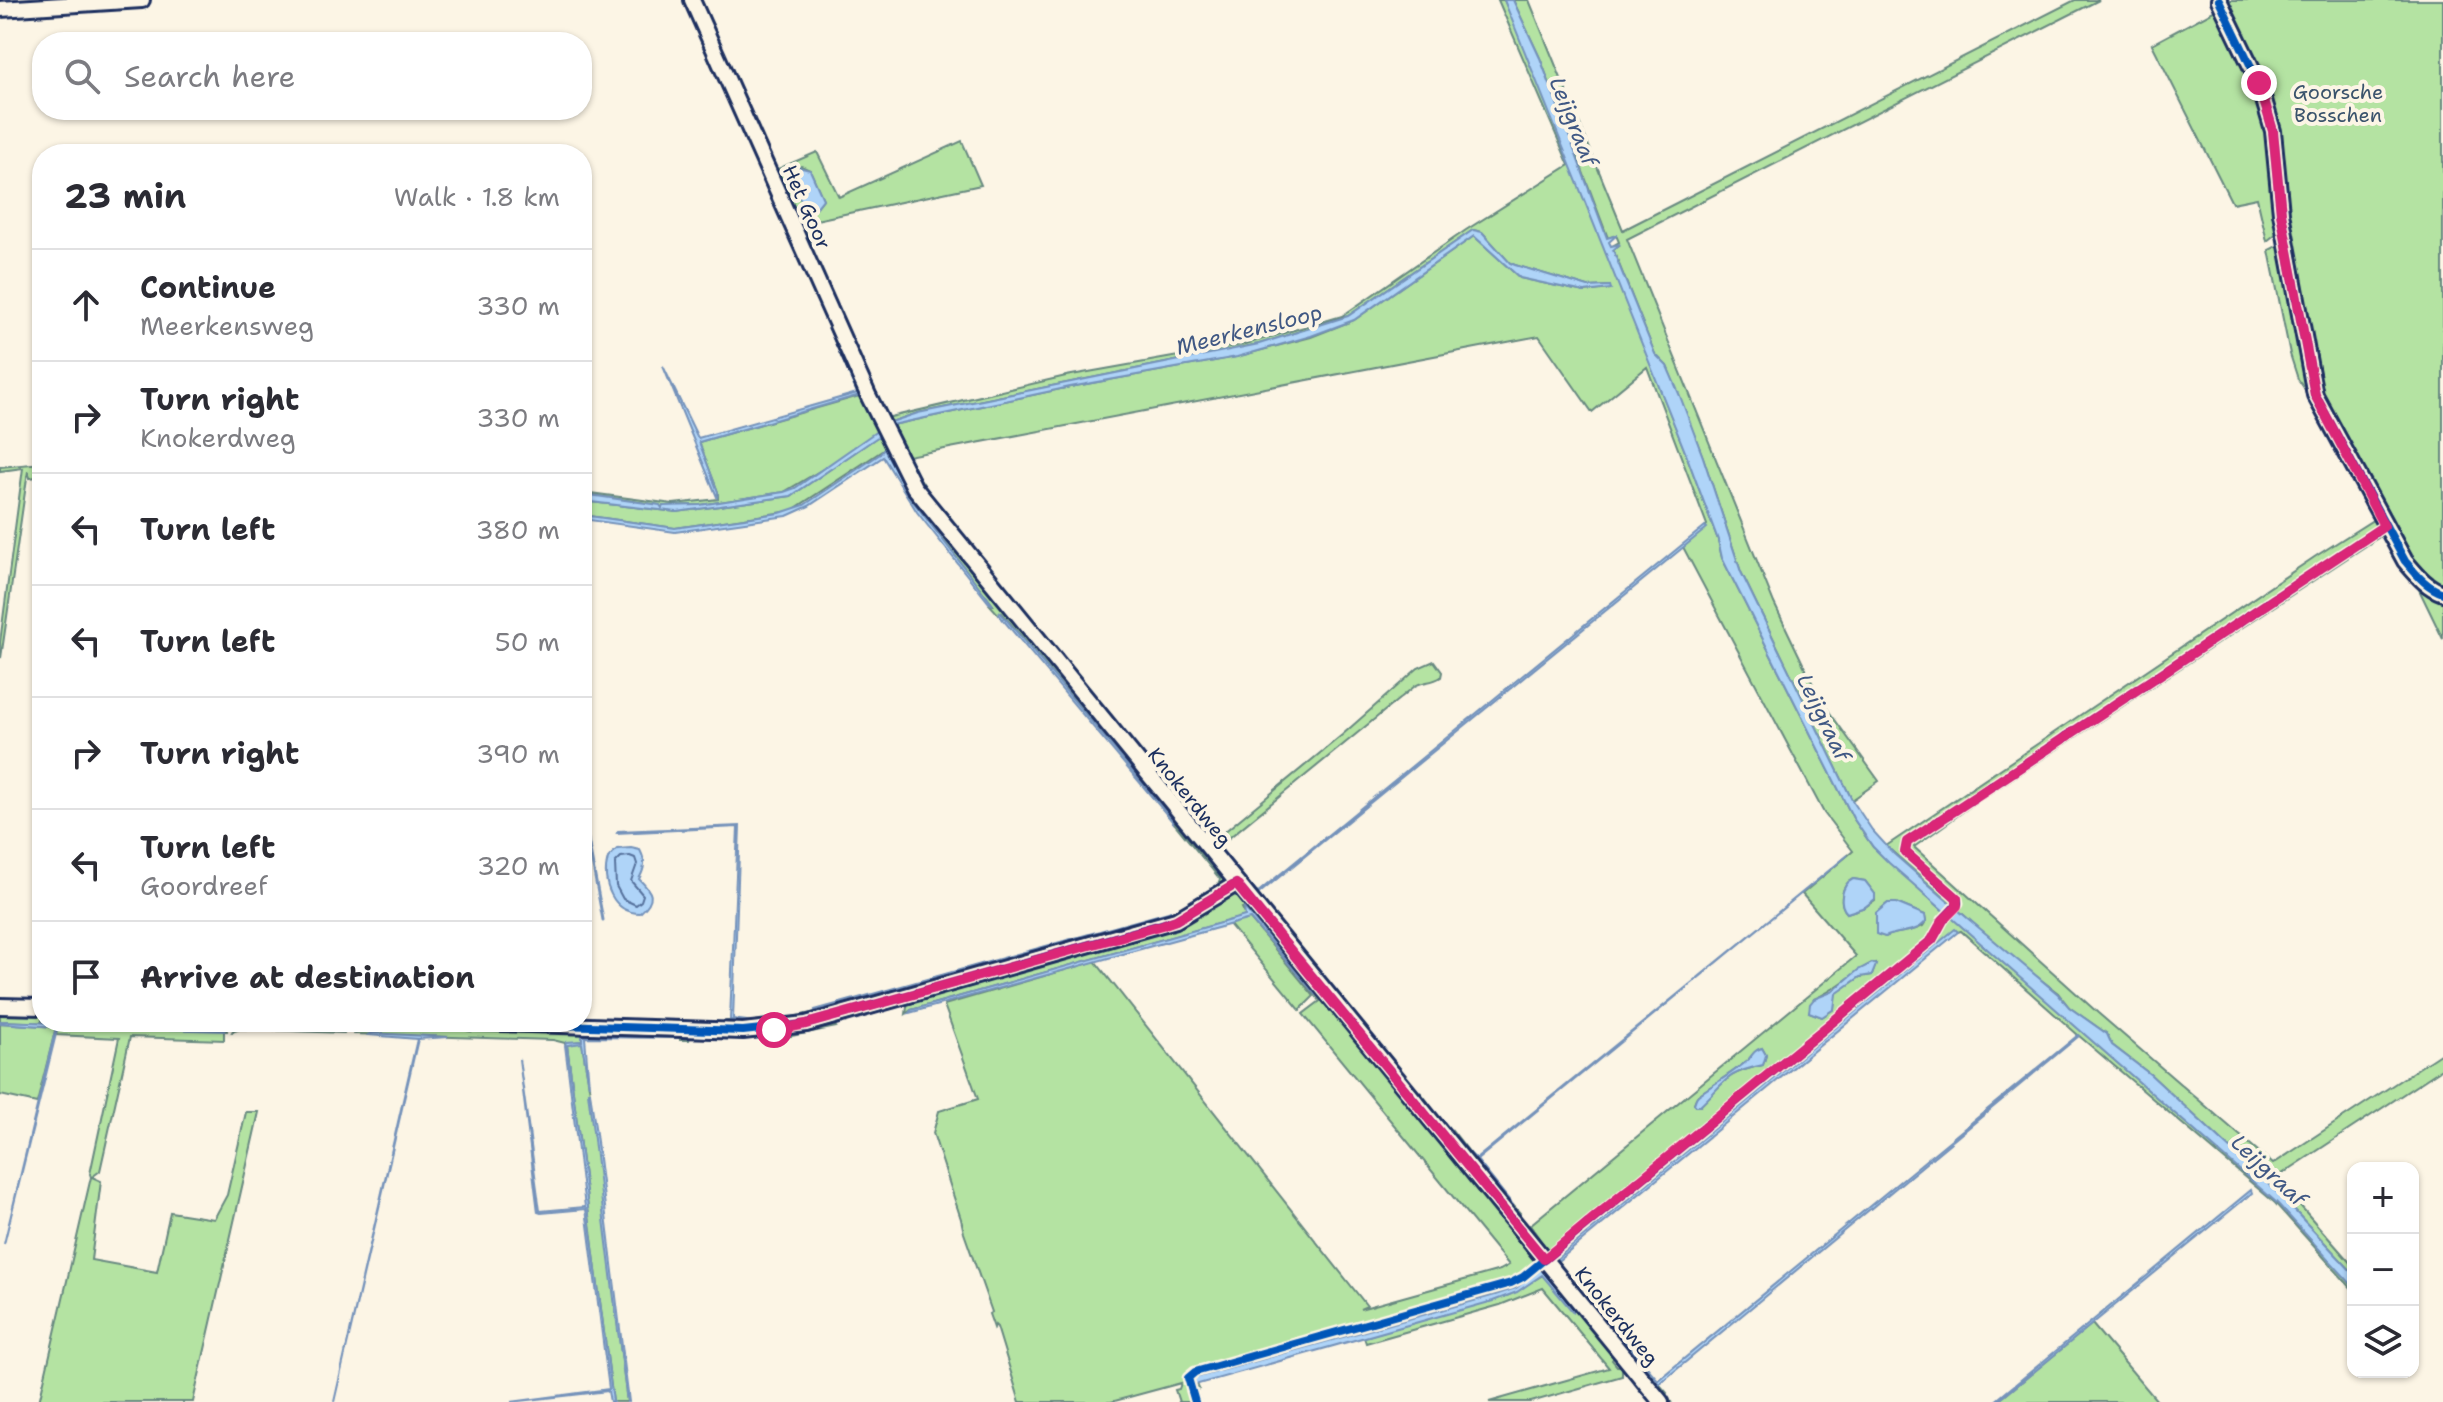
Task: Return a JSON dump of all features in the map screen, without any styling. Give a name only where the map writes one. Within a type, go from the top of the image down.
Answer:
[{"type":"street","points":[[0,9],[142,0]]},
{"type":"street","name":"Het Goor","points":[[692,0],[885,430]]},
{"type":"street","points":[[2219,0],[2259,83],[2273,131],[2281,213],[2315,395],[2405,561],[2421,580],[2443,593]]},
{"type":"street","name":"Knokerdweg","points":[[885,430],[902,466],[928,507],[1661,1402]]},
{"type":"street","points":[[592,1026],[743,1031],[806,1024],[1176,920],[1236,884]]},
{"type":"street","points":[[0,1006],[32,1007]]},
{"type":"green space","points":[[685,0],[689,0],[897,463],[1223,873],[1223,886],[1189,911],[821,1016],[732,1027],[727,1021],[768,1022],[816,1012],[1172,912],[1216,889],[1220,879],[1002,613],[999,615],[990,605],[993,605],[912,500],[885,449],[791,511],[675,528],[592,516],[592,502],[677,512],[791,496],[880,435],[784,492],[700,505],[663,506],[662,509],[659,505],[592,493],[673,504],[718,499],[699,442],[859,396]]},
{"type":"green space","points":[[1498,0],[1504,0],[1522,40],[1686,454],[1722,558],[1853,818],[1873,847],[1947,914],[1928,941],[1544,1255],[1218,857],[1221,850],[1548,1251],[1530,1225],[1856,956],[1802,894],[1853,851],[1824,813],[1683,547],[1707,525],[1647,367],[1592,412],[1539,336],[908,456],[897,436],[911,465],[943,513],[1212,842],[1418,668],[1434,661],[1442,672],[1441,677],[1415,686],[1219,846],[1211,848],[916,485],[771,171],[817,152],[839,197],[962,141],[981,185],[802,223],[886,418],[1066,376],[1246,344],[1342,316],[1466,230],[1569,165]],"holes":[[[801,166],[810,170],[823,199],[816,208],[806,205],[799,197],[791,177],[793,170]],[[1473,230],[1482,232],[1510,263],[1588,287],[1610,286],[1610,289],[1584,292],[1520,278],[1474,236],[1354,320],[1311,337],[1236,357],[1070,387],[892,425],[891,422],[918,413],[1259,344],[1348,316]],[[1853,879],[1865,881],[1875,894],[1875,900],[1847,913],[1842,900],[1843,890]],[[1888,903],[1896,903],[1925,915],[1926,921],[1919,928],[1885,937],[1877,934],[1876,913]],[[1872,963],[1876,964],[1872,975],[1860,977],[1835,994],[1834,1009],[1822,1017],[1809,1012],[1814,999]],[[1762,1048],[1766,1055],[1763,1065],[1733,1075],[1700,1106],[1696,1106],[1694,1103],[1698,1095],[1737,1069]]]},
{"type":"green space","points":[[1513,0],[1529,0],[1623,230],[2075,0],[2099,0],[1627,239],[1774,603],[1820,699],[1879,781],[1852,800],[1741,572],[1679,396],[1667,366],[1655,354],[1613,249],[1620,245],[1612,246],[1619,242],[1616,235],[1608,238],[1540,58]]},
{"type":"green space","name":"Goorsche Bosschen","points":[[2229,0],[2443,0],[2443,639],[2316,377],[2273,195],[2277,233],[2267,241],[2257,198],[2232,203],[2152,44],[2221,7],[2223,10],[2231,6]]},
{"type":"green space","points":[[2279,245],[2302,354],[2319,410],[2298,379],[2290,354],[2269,250]]},
{"type":"green space","points":[[32,464],[32,478],[28,471],[1,658],[0,642],[23,468],[0,471],[0,467]]},
{"type":"green space","points":[[2376,518],[2384,534],[1974,804],[1914,847],[2098,1013],[2273,1164],[2443,1052],[2443,1068],[2276,1178],[2347,1259],[2347,1267],[2278,1193],[2151,1075],[2112,1045],[2107,1034],[2069,1007],[2058,993],[2010,956],[1886,846]]},
{"type":"green space","points":[[1232,894],[1239,895],[1540,1262],[1510,1282],[1194,1371],[1187,1378],[1194,1402],[1179,1402],[1175,1390],[1181,1383],[1111,1402],[1020,1402],[997,1327],[995,1325],[994,1328],[989,1314],[992,1312],[933,1133],[939,1111],[978,1099],[944,1005],[1095,961],[1367,1306],[1360,1309],[1509,1265],[1303,1014],[1320,1001],[1245,907],[1242,908],[1246,916],[911,1010],[906,1014],[908,1000],[1179,923]]},
{"type":"green space","points":[[1949,915],[2277,1203],[2347,1279],[2347,1283],[2275,1203],[1961,931],[1955,930],[1555,1258],[1667,1393],[1671,1402],[1664,1402],[1549,1257],[1929,944]]},
{"type":"green space","points":[[1249,918],[1314,996],[1300,1010],[1229,924]]},
{"type":"green space","points":[[0,1010],[32,1011],[32,1022],[0,1021]]},
{"type":"green space","points":[[831,1021],[836,1027],[766,1041],[765,1038],[680,1040],[680,1037],[583,1035],[582,1041],[565,1043],[553,1040],[354,1034],[592,1030],[739,1035]]},
{"type":"green space","points":[[0,1023],[32,1025],[32,1032],[55,1032],[37,1103],[0,1095]]},
{"type":"green space","points":[[57,1032],[224,1032],[224,1040],[130,1037],[100,1171],[92,1177],[101,1181],[91,1260],[157,1272],[170,1212],[214,1219],[227,1195],[246,1112],[259,1112],[193,1402],[39,1402],[91,1177],[119,1038],[56,1035]]},
{"type":"green space","points":[[582,1042],[627,1402],[613,1402],[567,1045]]},
{"type":"green space","points":[[1542,1264],[1615,1356],[1612,1360],[1617,1366],[1628,1366],[1658,1402],[1651,1402],[1622,1368],[1622,1376],[1531,1402],[1489,1402],[1609,1368],[1543,1288],[1500,1305],[1366,1343],[1364,1337],[1509,1295],[1543,1275],[1574,1311],[1544,1273],[1495,1295],[1195,1378],[1199,1389],[1195,1392],[1199,1402],[1196,1402],[1189,1381],[1194,1373],[1512,1284]]},
{"type":"green space","points":[[2092,1324],[2158,1402],[1997,1402]]},
{"type":"water","points":[[1504,0],[1513,0],[1540,58],[1607,238],[1617,235],[1609,242],[1611,246],[1620,244],[1613,250],[1655,354],[1667,366],[1680,396],[1741,572],[1852,800],[1872,830],[1894,854],[2058,994],[2069,1007],[2107,1034],[2112,1045],[2151,1075],[2278,1193],[2347,1267],[2347,1279],[2277,1203],[1873,847],[1853,818],[1722,558],[1686,454]]},
{"type":"water","points":[[798,167],[810,170],[823,199],[816,208],[802,202],[797,192],[791,177]]},
{"type":"water","points":[[1473,230],[1482,232],[1510,263],[1588,287],[1610,286],[1611,289],[1584,292],[1520,278],[1474,236],[1354,320],[1311,336],[1237,357],[1070,387],[892,425],[891,422],[918,413],[1259,344],[1348,316]]},
{"type":"water","points":[[792,243],[860,395],[699,442],[718,492],[717,497],[663,366],[698,438],[857,393]]},
{"type":"water","points":[[877,431],[879,436],[791,496],[677,512],[592,502],[592,495],[660,505],[662,508],[700,505],[795,488]]},
{"type":"water","points":[[884,449],[912,500],[993,605],[917,512],[883,457],[809,506],[787,516],[675,532],[592,520],[592,516],[675,528],[780,513],[804,505]]},
{"type":"water","points":[[1705,526],[1707,528],[1256,896],[1242,875],[1257,893]]},
{"type":"water","points":[[1000,612],[1173,819],[1173,822],[999,615]]},
{"type":"water","points":[[740,826],[733,1019],[746,1023],[730,1020],[738,827],[617,833]]},
{"type":"water","points":[[617,849],[640,850],[642,854],[644,865],[639,879],[651,895],[649,903],[640,913],[631,912],[616,902],[606,877],[608,858]]},
{"type":"water","points":[[1848,855],[1477,1160],[1512,1207],[1460,1144],[1476,1159]]},
{"type":"water","points":[[1853,879],[1865,881],[1875,894],[1875,899],[1865,907],[1847,913],[1842,905],[1842,895]]},
{"type":"water","points":[[1888,903],[1896,903],[1925,915],[1926,921],[1913,930],[1885,937],[1876,934],[1876,913]]},
{"type":"water","points":[[1244,907],[1316,995],[1250,919],[909,1013],[1245,916]]},
{"type":"water","points":[[1172,911],[1012,959],[816,1013],[815,1010]]},
{"type":"water","points":[[1955,929],[1958,932],[1559,1260],[1555,1260]]},
{"type":"water","points":[[1872,963],[1876,965],[1872,975],[1860,977],[1836,994],[1834,1009],[1822,1017],[1809,1012],[1814,999],[1832,992],[1858,970]]},
{"type":"water","points":[[32,1022],[32,1025],[0,1023]]},
{"type":"water","points":[[55,1032],[57,1032],[4,1244]]},
{"type":"water","points":[[368,1035],[448,1037],[418,1039],[334,1402],[417,1039]]},
{"type":"water","points":[[582,1035],[681,1038],[585,1037],[589,1086],[582,1043],[567,1045],[613,1402],[610,1402],[608,1391],[511,1402],[609,1389],[586,1209],[538,1212],[519,1059],[540,1211],[585,1207],[565,1045],[566,1042],[582,1041]]},
{"type":"water","points":[[2078,1035],[1659,1384],[1611,1329],[1613,1327],[1658,1380]]},
{"type":"water","points":[[1762,1048],[1766,1055],[1763,1065],[1740,1071],[1700,1106],[1694,1104],[1699,1094]]},
{"type":"water","points":[[588,1092],[596,1134],[629,1402],[627,1402]]},
{"type":"water","points":[[2251,1190],[2252,1193],[1994,1402]]},
{"type":"water","points":[[1541,1269],[1575,1310],[1573,1312],[1542,1275],[1517,1292],[1493,1301],[1195,1385],[1192,1383],[1195,1378],[1495,1295],[1516,1288]]},
{"type":"waterway","points":[[592,861],[603,920]]},
{"type":"cycle path","points":[[2219,0],[2259,83],[2273,131],[2281,213],[2315,395],[2405,561],[2427,584],[2443,593]]},
{"type":"cycle path","points":[[1195,1402],[1188,1378],[1195,1372],[1511,1283],[1523,1277],[1932,940],[1943,920],[1958,903],[1957,898],[1905,852],[1907,842],[2384,526]]},
{"type":"cycle path","points":[[592,1026],[743,1031],[806,1024],[1176,920],[1236,884],[1544,1259]]},
{"type":"route","points":[[774,1030],[806,1024],[1162,925],[1216,898],[1236,884],[1544,1259],[1932,940],[1943,920],[1957,906],[1957,898],[1905,852],[1907,842],[2384,526],[2315,395],[2281,213],[2273,131],[2259,83]]},
{"type":"water label","name":"Leijgraaf","points":[[1574,121]]},
{"type":"water label","name":"Meerkensloop","points":[[1249,329]]},
{"type":"water label","name":"Leijgraaf","points":[[1824,717]]},
{"type":"water label","name":"Leijgraaf","points":[[2269,1170]]}]
